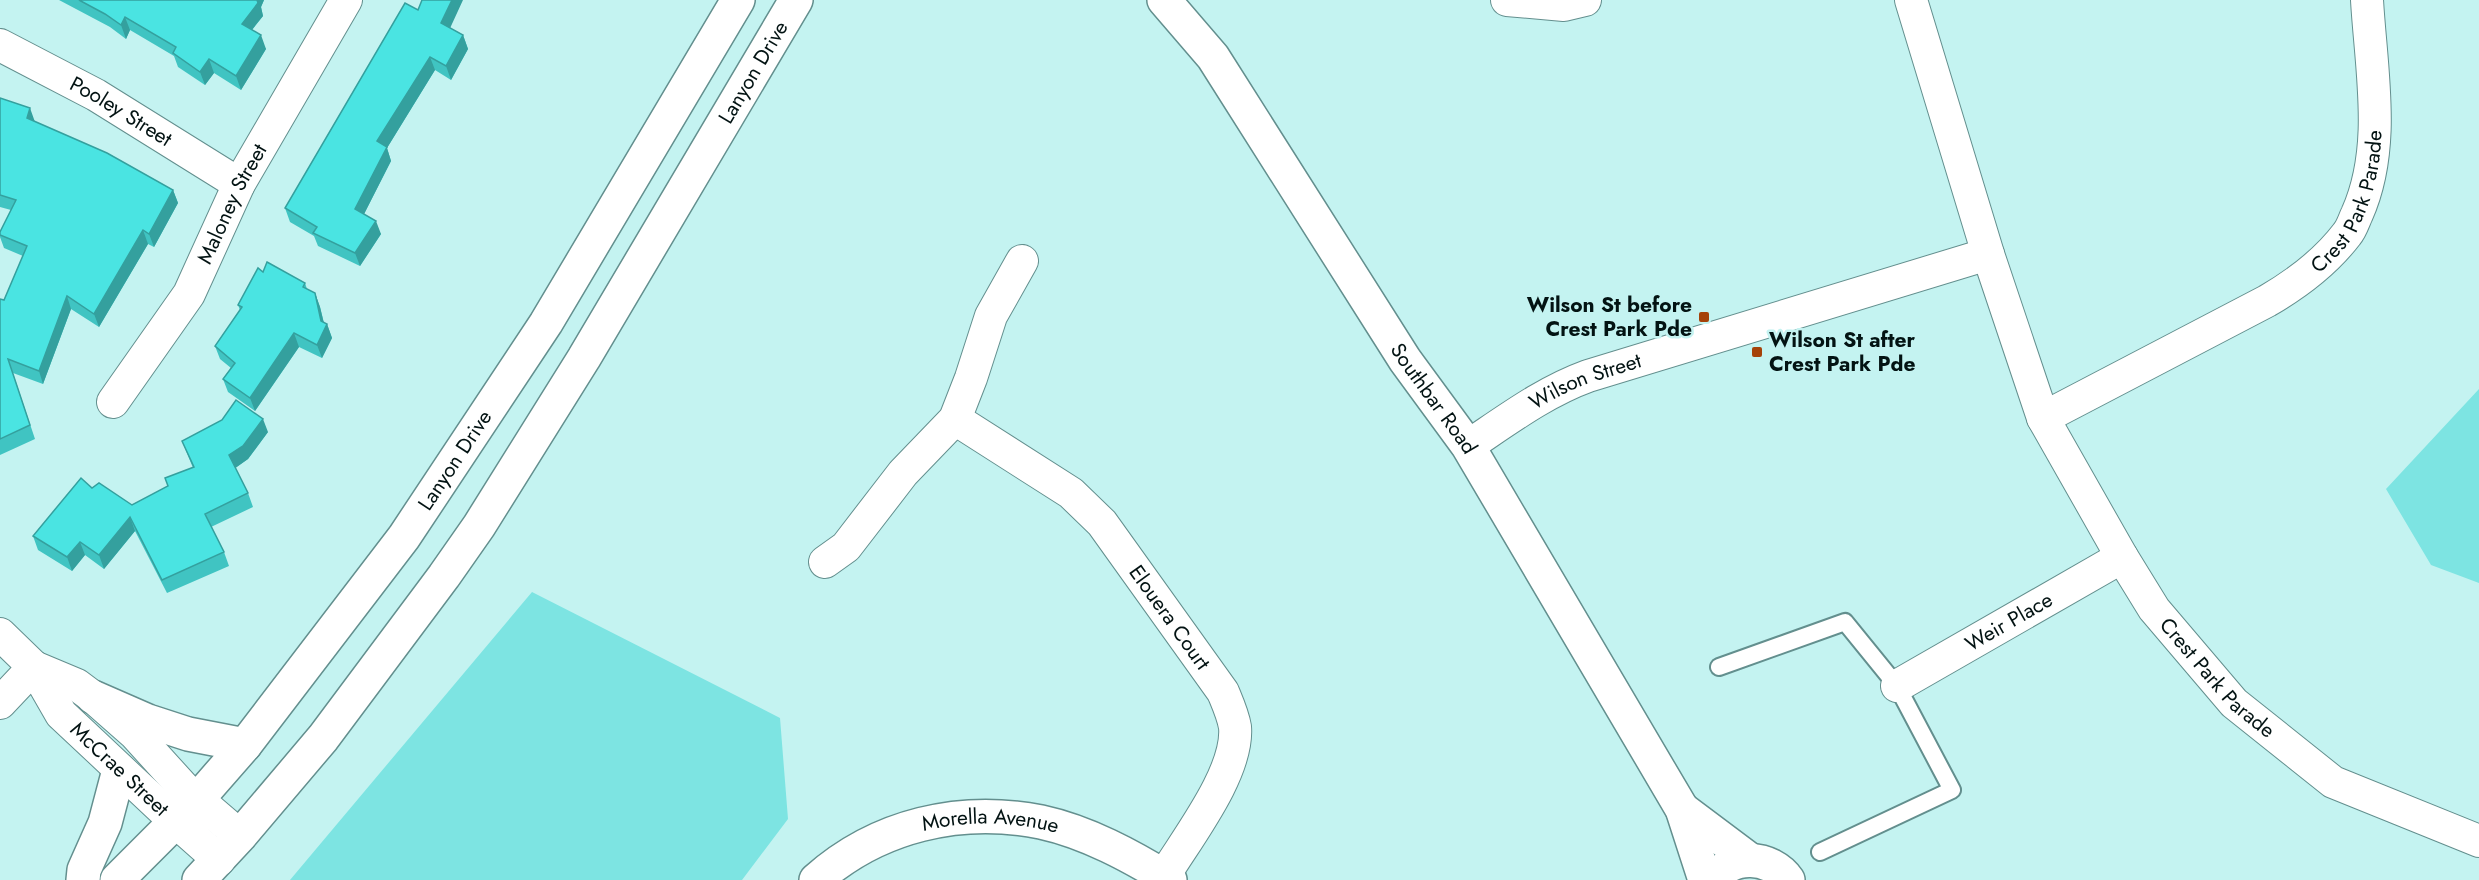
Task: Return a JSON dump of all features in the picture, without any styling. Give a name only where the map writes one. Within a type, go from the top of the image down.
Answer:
[{"type":"main road","name":"Lanyon Drive","points":[[117,880],[186,810],[245,745],[404,537],[546,323],[738,0]]},
{"type":"main road","name":"Lanyon Drive","points":[[219,859],[323,738],[479,526],[584,358],[796,0]]},
{"type":"main road","name":"Southbar Road","points":[[1164,0],[1213,57],[1405,360],[1468,446],[1682,809],[1705,880]]},
{"type":"main road","points":[[93,697],[148,721],[245,745]]},
{"type":"main road","points":[[83,880],[84,870],[105,823],[119,770]]},
{"type":"main road","name":"Southbar Road","points":[[1682,809],[1750,860],[1770,864],[1788,880]]},
{"type":"main road","name":"Morella Avenue","points":[[816,880],[832,866],[879,838],[900,829],[943,819],[968,817],[1004,817],[1043,823],[1117,850],[1167,878]]},
{"type":"main road","points":[[1715,880],[1732,864],[1750,860]]},
{"type":"street","name":"Maloney Street","points":[[113,402],[189,294],[239,184],[346,0]]},
{"type":"street","points":[[1507,0],[1564,5],[1585,0]]},
{"type":"street","name":"Crest Park Parade","points":[[1911,0],[1988,254],[2043,418],[2121,557],[2154,609],[2234,703],[2332,782],[2479,841]]},
{"type":"street","name":"Crest Park Parade","points":[[2043,418],[2299,282],[2325,260],[2349,232],[2364,200],[2375,140],[2367,0]]},
{"type":"street","name":"Pooley Street","points":[[0,45],[96,95],[239,184]]},
{"type":"street","name":"Wilson Street","points":[[1468,446],[1565,384],[1988,254]]},
{"type":"street","points":[[825,562],[846,547],[903,473],[956,419],[991,316],[1022,261]]},
{"type":"street","name":"Elouera Court","points":[[956,419],[1071,493],[1102,523],[1207,669],[1227,702],[1235,728],[1231,763],[1167,878]]},
{"type":"street","name":"Weir Place","points":[[1897,686],[2121,557]]},
{"type":"street","name":"McCrae Street","points":[[0,633],[34,667],[61,714],[119,770],[186,810]]},
{"type":"street","name":"McCrae Street","points":[[34,667],[77,685],[135,734],[219,859]]},
{"type":"street","points":[[0,703],[34,667]]},
{"type":"lane","points":[[1719,667],[1845,622],[1897,686],[1952,790],[1820,852]]},
{"type":"shaded area","points":[[2479,389],[2479,583],[2431,565],[2386,489]]},
{"type":"shaded area","points":[[532,592],[780,718],[788,819],[742,880],[290,880]]},
{"type":"building","points":[[79,0],[257,0],[258,3],[242,24],[261,35],[236,76],[209,59],[200,72],[173,53],[176,47],[125,17],[121,25]]},
{"type":"building","points":[[422,0],[452,0],[441,23],[463,35],[446,66],[430,57],[377,141],[387,147],[355,209],[376,221],[355,253],[313,233],[317,227],[285,208],[405,3],[418,10]]},
{"type":"building","points":[[0,98],[30,108],[27,118],[107,153],[173,190],[149,234],[143,230],[94,314],[67,296],[39,371],[8,359],[30,425],[0,439],[0,299],[4,300],[27,246],[0,235],[16,200],[0,195]]},
{"type":"building","points":[[267,262],[305,283],[303,287],[315,293],[321,321],[327,324],[317,345],[294,333],[250,398],[223,379],[235,363],[215,346],[242,307],[238,305],[258,268],[263,272]]},
{"type":"building","points":[[236,400],[263,419],[243,446],[229,455],[248,493],[205,514],[224,552],[162,580],[130,517],[99,555],[80,542],[67,557],[33,536],[81,478],[92,488],[99,483],[132,505],[168,486],[165,478],[194,467],[182,441],[222,420]]},
{"type":"place","name":"Wilson St before Crest Park Pde","points":[[1704,317]]},
{"type":"place","name":"Wilson St after Crest Park Pde","points":[[1757,352]]}]
